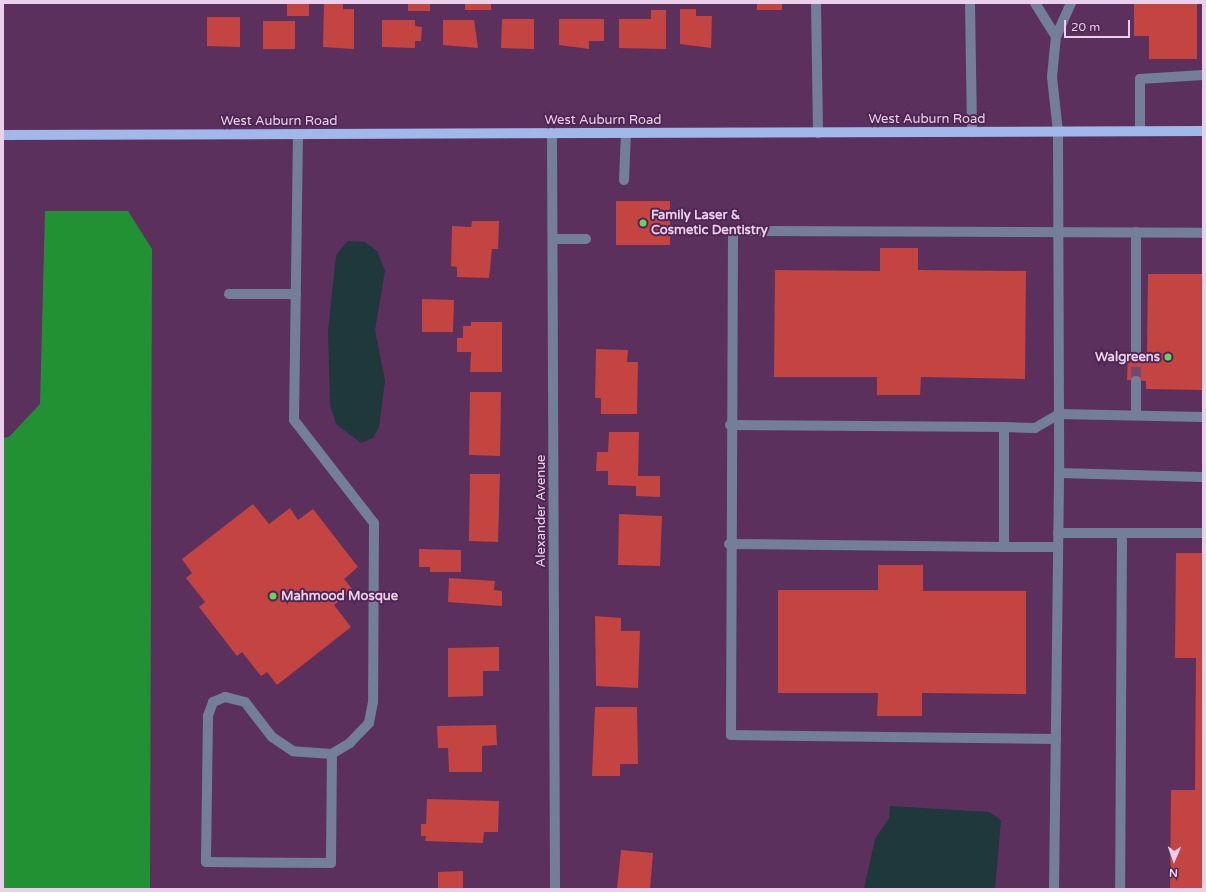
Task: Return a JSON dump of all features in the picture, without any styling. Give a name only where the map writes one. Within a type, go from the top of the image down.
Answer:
[{"type":"main road","name":"West Auburn Road","points":[[3,134],[1203,131]]},
{"type":"street","points":[[816,3],[818,133]]},
{"type":"street","points":[[970,3],[972,132]]},
{"type":"street","points":[[1035,3],[1056,36]]},
{"type":"street","points":[[1054,889],[1059,414],[1058,131],[1052,78],[1056,36],[1071,3]]},
{"type":"street","points":[[1140,131],[1140,79],[1203,75]]},
{"type":"street","name":"Alexander Avenue","points":[[552,133],[554,239],[555,889]]},
{"type":"street","points":[[624,180],[626,133]]},
{"type":"street","points":[[298,134],[294,420],[374,524],[373,702],[369,723],[350,743],[332,754],[294,752],[272,737],[245,702],[225,697],[213,702],[208,716],[206,862],[331,863],[332,754]]},
{"type":"street","points":[[1056,739],[731,735],[729,544],[733,231],[1058,231],[1203,233]]},
{"type":"street","points":[[1136,232],[1136,352]]},
{"type":"street","points":[[554,239],[586,239]]},
{"type":"street","points":[[229,294],[296,294]]},
{"type":"street","points":[[1136,381],[1136,415]]},
{"type":"street","points":[[730,425],[1035,428],[1059,414],[1203,417]]},
{"type":"street","points":[[1004,427],[1004,547]]},
{"type":"street","points":[[1059,473],[1203,477]]},
{"type":"street","points":[[1058,533],[1203,533]]},
{"type":"street","points":[[1120,889],[1122,533]]},
{"type":"street","points":[[729,544],[1058,547]]},
{"type":"green space","points":[[45,211],[128,211],[152,249],[150,889],[3,889],[3,438],[9,437],[40,404]]},
{"type":"shaded area","points":[[348,241],[365,242],[377,251],[385,271],[375,330],[385,381],[379,427],[373,438],[361,443],[336,424],[330,405],[328,331],[336,255]]},
{"type":"shaded area","points":[[890,806],[989,812],[1001,820],[995,889],[864,889],[875,839],[889,818]]},
{"type":"building","points":[[287,3],[309,3],[309,16],[287,16]]},
{"type":"building","points":[[324,3],[343,3],[343,9],[354,9],[354,49],[323,47]]},
{"type":"building","points":[[408,3],[430,3],[430,11],[408,11]]},
{"type":"building","points":[[465,3],[491,3],[491,10],[465,10]]},
{"type":"building","points":[[757,3],[782,3],[782,10],[757,10]]},
{"type":"building","points":[[1134,3],[1197,3],[1197,59],[1149,59],[1149,36],[1134,36]]},
{"type":"building","points":[[680,9],[696,9],[696,16],[712,16],[711,48],[680,44]]},
{"type":"building","points":[[651,10],[666,10],[666,49],[619,48],[619,19],[651,19]]},
{"type":"building","points":[[207,17],[240,17],[240,47],[207,46]]},
{"type":"building","points":[[502,19],[534,19],[534,49],[501,48]]},
{"type":"building","points":[[559,19],[604,19],[604,41],[589,41],[589,49],[559,45]]},
{"type":"building","points":[[382,20],[415,20],[415,26],[422,27],[421,41],[415,41],[415,48],[382,47]]},
{"type":"building","points":[[443,20],[474,20],[478,48],[443,45]]},
{"type":"building","points":[[263,21],[295,21],[295,49],[263,49]]},
{"type":"building","name":"Family Laser & Cosmetic Dentistry","points":[[616,201],[670,201],[670,245],[616,245]]},
{"type":"building","points":[[472,221],[499,221],[498,249],[492,249],[489,278],[457,277],[457,267],[451,266],[452,226],[471,227]]},
{"type":"building","points":[[880,248],[918,248],[918,270],[1026,271],[1025,379],[921,377],[920,395],[877,395],[877,377],[774,377],[775,270],[880,271]]},
{"type":"building","name":"Walgreens","points":[[1148,274],[1203,274],[1203,390],[1146,389],[1146,381],[1127,380],[1128,352],[1147,352]]},
{"type":"building","points":[[422,299],[454,300],[453,332],[422,332]]},
{"type":"building","points":[[471,322],[502,322],[502,372],[470,372],[471,352],[457,352],[457,338],[463,338],[463,326],[471,326]]},
{"type":"building","points":[[596,349],[628,350],[627,362],[638,362],[637,414],[601,414],[601,398],[595,398]]},
{"type":"building","points":[[470,392],[501,392],[500,456],[469,455]]},
{"type":"building","points":[[609,432],[639,432],[638,476],[660,476],[660,497],[636,496],[636,486],[608,485],[608,471],[596,471],[597,452],[608,452]]},
{"type":"building","points":[[470,474],[500,474],[498,542],[469,541]]},
{"type":"building","name":"Mahmood Mosque","points":[[253,504],[269,524],[290,508],[298,520],[313,509],[358,567],[344,579],[353,590],[334,605],[351,627],[277,685],[267,672],[261,676],[242,652],[237,656],[199,607],[205,602],[186,578],[192,573],[182,559]]},
{"type":"building","points":[[619,514],[662,516],[660,566],[618,565]]},
{"type":"building","points":[[419,549],[461,550],[461,572],[430,572],[430,567],[419,567]]},
{"type":"building","points":[[1176,553],[1203,553],[1203,889],[1170,889],[1171,790],[1195,790],[1196,658],[1175,658]]},
{"type":"building","points":[[878,565],[923,565],[923,591],[1026,591],[1026,694],[922,693],[922,716],[877,716],[878,693],[778,693],[778,590],[878,590]]},
{"type":"building","points":[[449,578],[495,581],[494,590],[502,591],[502,606],[448,602]]},
{"type":"building","points":[[595,616],[621,618],[621,631],[640,631],[638,688],[596,686]]},
{"type":"building","points":[[499,647],[499,671],[483,671],[483,696],[448,697],[448,648]]},
{"type":"building","points":[[595,707],[637,707],[638,764],[620,764],[620,776],[592,776]]},
{"type":"building","points":[[496,725],[497,745],[482,746],[482,772],[449,772],[448,748],[438,748],[437,726]]},
{"type":"building","points":[[427,799],[499,801],[498,832],[484,832],[483,843],[425,841],[426,836],[421,836],[421,824],[426,824]]},
{"type":"building","points":[[621,850],[653,853],[650,889],[617,889]]},
{"type":"building","points":[[463,871],[463,889],[438,889],[438,872]]},
{"type":"tunnel","points":[[1136,352],[1136,381]]},
{"type":"place","name":"Family Laser & Cosmetic Dentistry","points":[[643,223]]},
{"type":"place","name":"Walgreens","points":[[1168,357]]},
{"type":"place","name":"Mahmood Mosque","points":[[273,596]]}]
